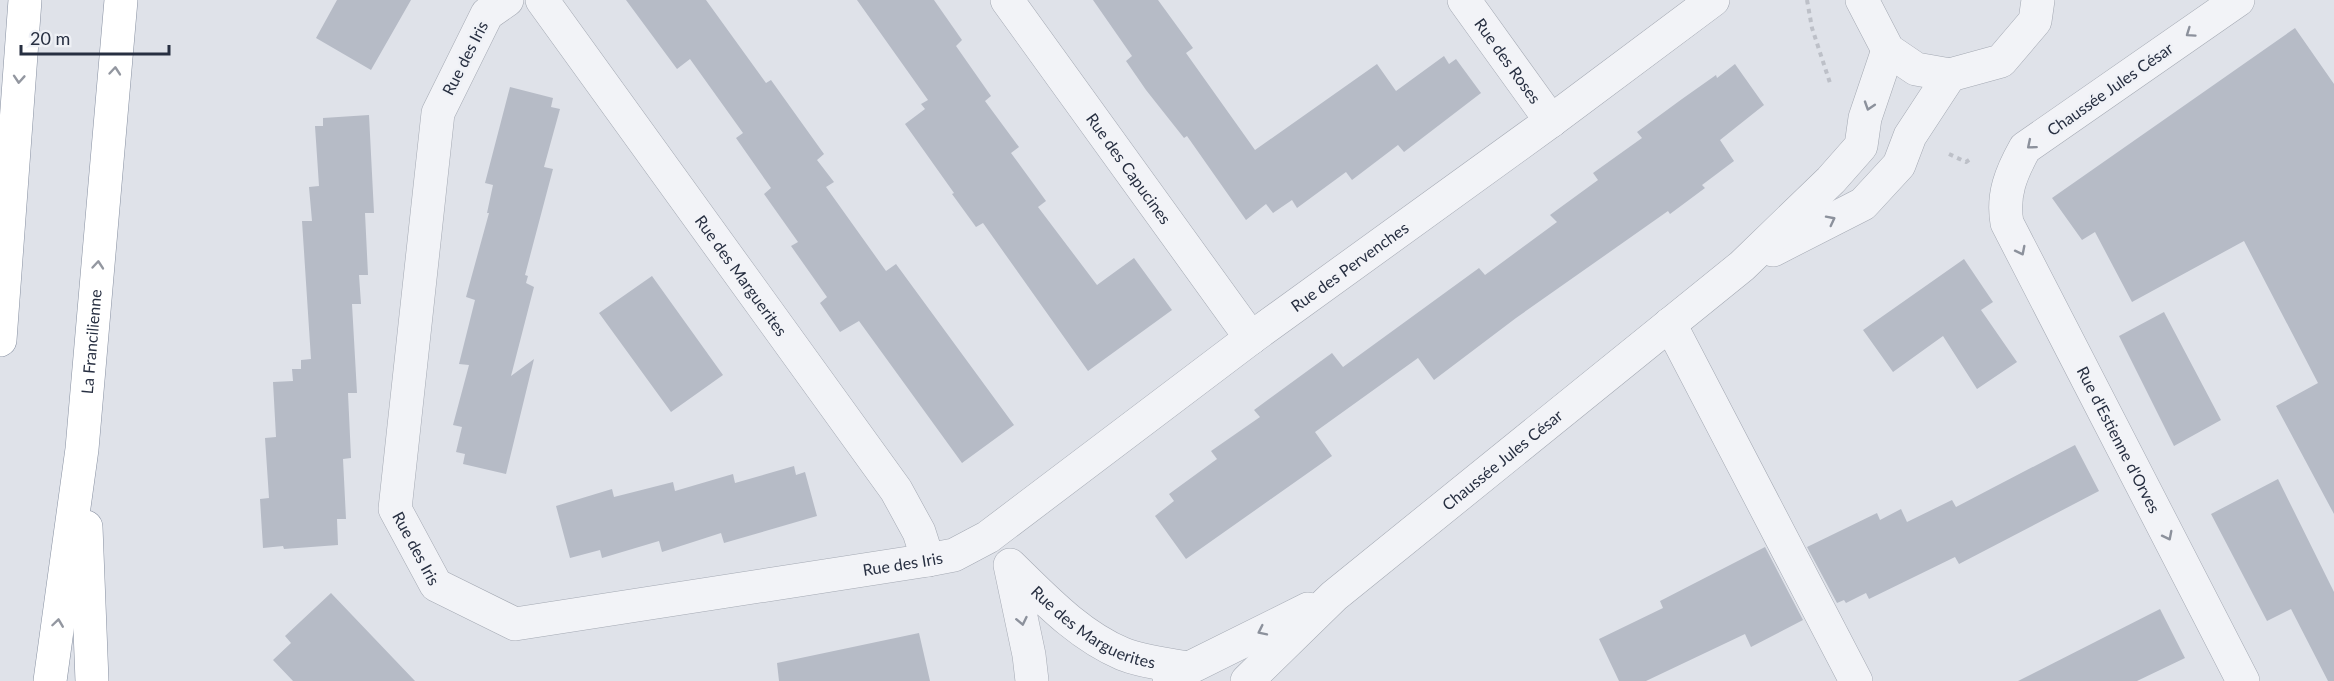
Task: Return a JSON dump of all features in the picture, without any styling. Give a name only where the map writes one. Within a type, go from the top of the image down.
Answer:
[{"type":"highway","points":[[0,340],[25,0]]},
{"type":"highway","name":"La Francilienne","points":[[50,681],[82,449],[121,0]]},
{"type":"highway","points":[[82,449],[92,681]]},
{"type":"street","name":"Rue des Iris","points":[[507,0],[487,14],[438,113],[395,509],[436,585],[515,624],[928,560],[954,555],[988,537]]},
{"type":"street","name":"Rue des Marguerites","points":[[542,0],[896,490],[919,532],[928,560]]},
{"type":"street","name":"Rue des Capucines","points":[[1007,0],[1251,338]]},
{"type":"street","name":"Rue des Roses","points":[[1464,0],[1551,121]]},
{"type":"street","name":"Rue des Pervenches","points":[[988,537],[1251,338],[1551,121],[1713,0]]},
{"type":"street","points":[[1862,0],[1888,50],[1916,69],[1950,75],[2001,61],[2035,21],[2038,0]]},
{"type":"street","name":"Chaussée Jules César","points":[[2005,196],[2012,171],[2025,148],[2238,0]]},
{"type":"street","name":"Chaussée Jules César","points":[[1247,681],[1334,596],[1742,266],[1831,180],[1861,146],[1865,118],[1888,50]]},
{"type":"street","name":"Chaussée Jules César","points":[[1742,266],[1863,204],[1899,165],[1910,136],[1950,75]]},
{"type":"street","name":"Rue d'Estienne d'Orves","points":[[2005,196],[2007,223],[2243,681]]},
{"type":"street","points":[[1670,324],[1856,681]]},
{"type":"street","name":"Rue des Marguerites","points":[[988,537],[1010,565],[1069,621],[1100,642],[1125,654],[1153,662],[1175,674]]},
{"type":"street","name":"Rue des Marguerites","points":[[1010,565],[1026,637],[1032,681]]},
{"type":"street","name":"Chaussée Jules César","points":[[1175,674],[1334,596]]},
{"type":"building","points":[[337,0],[411,0],[371,70],[316,38]]},
{"type":"building","points":[[626,0],[706,0],[766,83],[771,80],[824,154],[817,160],[834,182],[826,187],[886,271],[896,264],[1014,425],[962,463],[859,321],[840,332],[820,303],[827,297],[791,246],[798,242],[764,194],[771,188],[736,138],[743,133],[690,59],[677,69]]},
{"type":"building","points":[[857,0],[934,0],[962,40],[956,46],[991,96],[985,101],[1019,147],[1011,153],[1046,201],[1038,207],[1097,285],[1134,258],[1172,310],[1088,371],[983,223],[976,227],[905,124],[925,109],[921,104],[928,100]]},
{"type":"building","points":[[1093,0],[1158,0],[1193,48],[1186,53],[1255,150],[1377,64],[1396,91],[1444,56],[1449,64],[1456,59],[1481,93],[1404,152],[1398,145],[1352,180],[1346,172],[1297,208],[1292,200],[1273,213],[1266,204],[1246,220],[1187,136],[1184,138],[1146,90],[1126,61],[1132,56]]},
{"type":"building","points":[[2295,28],[2334,84],[2334,514],[2276,406],[2318,383],[2244,241],[2132,302],[2095,232],[2082,240],[2052,198]]},
{"type":"building","points":[[1735,64],[1764,105],[1720,140],[1734,161],[1702,185],[1705,188],[1670,214],[1668,211],[1516,318],[1434,380],[1418,358],[1315,432],[1332,456],[1186,559],[1155,516],[1174,501],[1169,494],[1217,459],[1211,451],[1260,417],[1254,410],[1332,353],[1343,367],[1479,268],[1485,275],[1557,222],[1550,215],[1598,180],[1593,173],[1642,138],[1637,132]]},
{"type":"building","points":[[510,87],[553,98],[551,107],[560,109],[544,167],[553,169],[525,275],[528,276],[526,283],[534,287],[511,376],[534,359],[506,474],[463,464],[465,454],[456,452],[462,427],[453,425],[469,365],[459,364],[475,300],[466,297],[489,213],[487,213],[493,185],[485,183]]},
{"type":"building","points":[[369,115],[374,213],[365,213],[368,275],[359,275],[361,304],[352,304],[357,393],[348,393],[351,458],[343,459],[346,519],[337,519],[338,545],[284,549],[283,546],[263,548],[260,499],[269,498],[265,438],[276,437],[273,382],[293,381],[292,369],[301,369],[301,360],[311,359],[302,221],[312,221],[309,187],[319,186],[315,126],[323,126],[323,118]]},
{"type":"building","points":[[1964,259],[1993,302],[1981,310],[2017,362],[1977,389],[1943,336],[1893,372],[1863,330]]},
{"type":"building","points":[[652,276],[723,375],[671,412],[599,313]]},
{"type":"building","points":[[2164,312],[2221,420],[2174,446],[2119,336]]},
{"type":"building","points":[[2075,445],[2099,491],[1959,564],[1955,557],[1869,599],[1866,593],[1846,603],[1844,600],[1837,603],[1807,547],[1877,513],[1880,520],[1901,509],[1907,522],[1952,500],[1956,507]]},
{"type":"building","points":[[794,466],[796,475],[805,472],[817,516],[724,543],[721,533],[662,552],[659,541],[602,558],[600,550],[570,558],[556,506],[612,489],[614,497],[673,482],[675,491],[733,474],[735,483]]},
{"type":"building","points":[[2278,479],[2334,592],[2334,681],[2328,681],[2291,609],[2267,621],[2211,514]]},
{"type":"building","points":[[1765,547],[1803,620],[1751,647],[1745,634],[1646,681],[1619,681],[1599,639],[1663,608],[1660,601]]},
{"type":"building","points":[[331,593],[415,681],[293,681],[273,660],[291,643],[285,636]]},
{"type":"building","points":[[2160,609],[2185,658],[2137,681],[2018,681]]},
{"type":"building","points":[[919,633],[930,681],[779,681],[777,663]]}]
